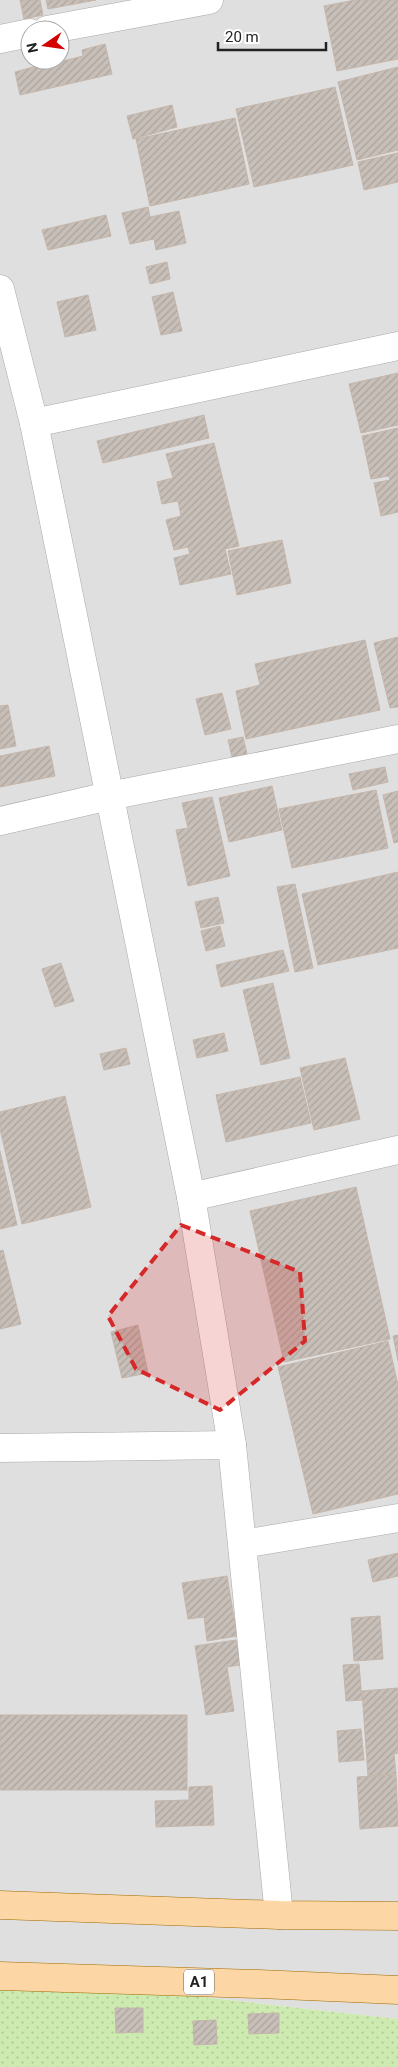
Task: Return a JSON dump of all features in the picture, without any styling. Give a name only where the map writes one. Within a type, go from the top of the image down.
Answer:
[{"type":"main road","points":[[0,1905],[278,1915],[398,1916]]},
{"type":"main road","name":"A1","points":[[0,1976],[249,1983],[398,1990]]},
{"type":"street","points":[[70,26],[209,0]]},
{"type":"street","points":[[0,39],[20,35]]},
{"type":"street","points":[[0,289],[34,423],[191,1197],[232,1445],[278,1915]]},
{"type":"street","points":[[34,423],[398,346]]},
{"type":"street","points":[[0,821],[110,796],[398,739]]},
{"type":"street","points":[[191,1197],[398,1150]]},
{"type":"street","points":[[0,1448],[232,1445]]},
{"type":"street","points":[[243,1544],[398,1518]]},
{"type":"highlighted area","points":[[181,1225],[300,1272],[305,1341],[220,1410],[136,1369],[108,1316]]},
{"type":"shaded area","points":[[0,0],[398,0],[398,2019],[103,1986],[0,1985]]},
{"type":"green space","points":[[0,1985],[103,1986],[398,2019],[398,2067],[0,2067]]},
{"type":"building","points":[[20,0],[40,0],[43,15],[24,19]]},
{"type":"building","points":[[46,0],[96,0],[48,9]]},
{"type":"building","points":[[355,0],[398,0],[398,59],[337,71],[324,6]]},
{"type":"building","points":[[105,44],[112,74],[20,95],[15,72],[22,70],[70,70],[70,59],[83,56],[82,50]]},
{"type":"building","points":[[398,67],[398,150],[357,160],[338,82]]},
{"type":"building","points":[[335,87],[353,165],[254,187],[236,109]]},
{"type":"building","points":[[172,105],[177,127],[133,139],[127,116]]},
{"type":"building","points":[[235,118],[249,184],[150,206],[136,139]]},
{"type":"building","points":[[398,153],[398,182],[364,190],[358,162]]},
{"type":"building","points":[[148,207],[150,217],[179,211],[186,243],[156,250],[154,239],[130,244],[122,213]]},
{"type":"building","points":[[106,215],[111,236],[48,250],[42,230]]},
{"type":"building","points":[[167,262],[170,279],[150,284],[146,267]]},
{"type":"building","points":[[173,292],[182,331],[161,335],[152,297]]},
{"type":"building","points":[[88,295],[96,330],[65,337],[57,302]]},
{"type":"building","points":[[398,373],[398,425],[361,433],[349,384]]},
{"type":"building","points":[[204,415],[209,438],[103,463],[97,441]]},
{"type":"building","points":[[398,428],[398,512],[381,516],[374,483],[390,480],[389,476],[371,479],[362,436]]},
{"type":"building","points":[[214,443],[239,546],[225,549],[231,574],[180,585],[174,558],[190,554],[188,547],[174,550],[166,520],[181,516],[178,501],[162,504],[157,482],[173,478],[166,454]]},
{"type":"building","points":[[282,540],[291,583],[237,595],[228,551]]},
{"type":"building","points":[[398,637],[398,707],[390,708],[374,643]]},
{"type":"building","points":[[365,640],[380,710],[246,739],[236,691],[260,685],[255,664]]},
{"type":"building","points":[[222,693],[231,729],[205,735],[196,699]]},
{"type":"building","points":[[8,705],[16,746],[0,749],[0,706]]},
{"type":"building","points":[[243,737],[247,754],[232,757],[228,740]]},
{"type":"building","points":[[49,746],[55,776],[0,787],[0,756]]},
{"type":"building","points":[[385,767],[388,782],[353,790],[349,774]]},
{"type":"building","points":[[272,786],[282,830],[229,842],[219,798]]},
{"type":"building","points":[[376,790],[388,848],[292,868],[279,809]]},
{"type":"building","points":[[398,791],[398,842],[394,843],[383,795]]},
{"type":"building","points":[[212,797],[230,876],[188,886],[176,830],[188,828],[182,803]]},
{"type":"building","points":[[398,872],[398,948],[318,965],[302,894]]},
{"type":"building","points":[[295,884],[313,968],[295,972],[277,887]]},
{"type":"building","points":[[218,897],[224,923],[201,928],[195,902]]},
{"type":"building","points":[[220,926],[225,946],[206,951],[201,931]]},
{"type":"building","points":[[283,950],[289,971],[221,987],[216,965]]},
{"type":"building","points":[[61,963],[74,1001],[55,1007],[42,969]]},
{"type":"building","points":[[273,983],[290,1058],[261,1065],[243,990]]},
{"type":"building","points":[[224,1033],[228,1051],[197,1058],[193,1040]]},
{"type":"building","points":[[126,1048],[130,1064],[104,1070],[100,1054]]},
{"type":"building","points":[[345,1058],[360,1119],[314,1130],[300,1068]]},
{"type":"building","points":[[300,1077],[311,1123],[226,1142],[216,1095]]},
{"type":"building","points":[[65,1096],[91,1207],[22,1224],[0,1129],[0,1112]]},
{"type":"building","points":[[0,1151],[17,1225],[0,1229]]},
{"type":"building","points":[[356,1187],[390,1339],[284,1362],[250,1211]]},
{"type":"building","points":[[3,1250],[21,1324],[0,1329],[0,1251]]},
{"type":"building","points":[[138,1325],[148,1373],[122,1378],[111,1332]]},
{"type":"building","points":[[398,1335],[398,1361],[393,1336]]},
{"type":"building","points":[[388,1341],[398,1385],[398,1494],[313,1514],[278,1367]]},
{"type":"building","points":[[398,1553],[398,1576],[373,1582],[368,1560]]},
{"type":"building","points":[[227,1576],[237,1636],[207,1641],[204,1617],[188,1619],[182,1583]]},
{"type":"building","points":[[380,1616],[383,1659],[354,1661],[351,1618]]},
{"type":"building","points":[[236,1640],[240,1665],[227,1667],[234,1711],[206,1715],[195,1646]]},
{"type":"building","points":[[359,1664],[362,1700],[346,1701],[343,1665]]},
{"type":"building","points":[[398,1688],[398,1753],[394,1754],[396,1774],[368,1776],[362,1691]]},
{"type":"building","points":[[0,1715],[187,1715],[187,1790],[0,1790]]},
{"type":"building","points":[[361,1729],[364,1760],[339,1762],[337,1731]]},
{"type":"building","points":[[396,1775],[398,1826],[360,1829],[357,1777]]},
{"type":"building","points":[[212,1786],[214,1825],[156,1827],[155,1801],[189,1800],[189,1787]]},
{"type":"building","points":[[115,2008],[143,2008],[143,2032],[116,2033]]},
{"type":"building","points":[[279,2013],[279,2033],[249,2034],[248,2014]]},
{"type":"building","points":[[216,2020],[217,2044],[194,2045],[193,2021]]}]
